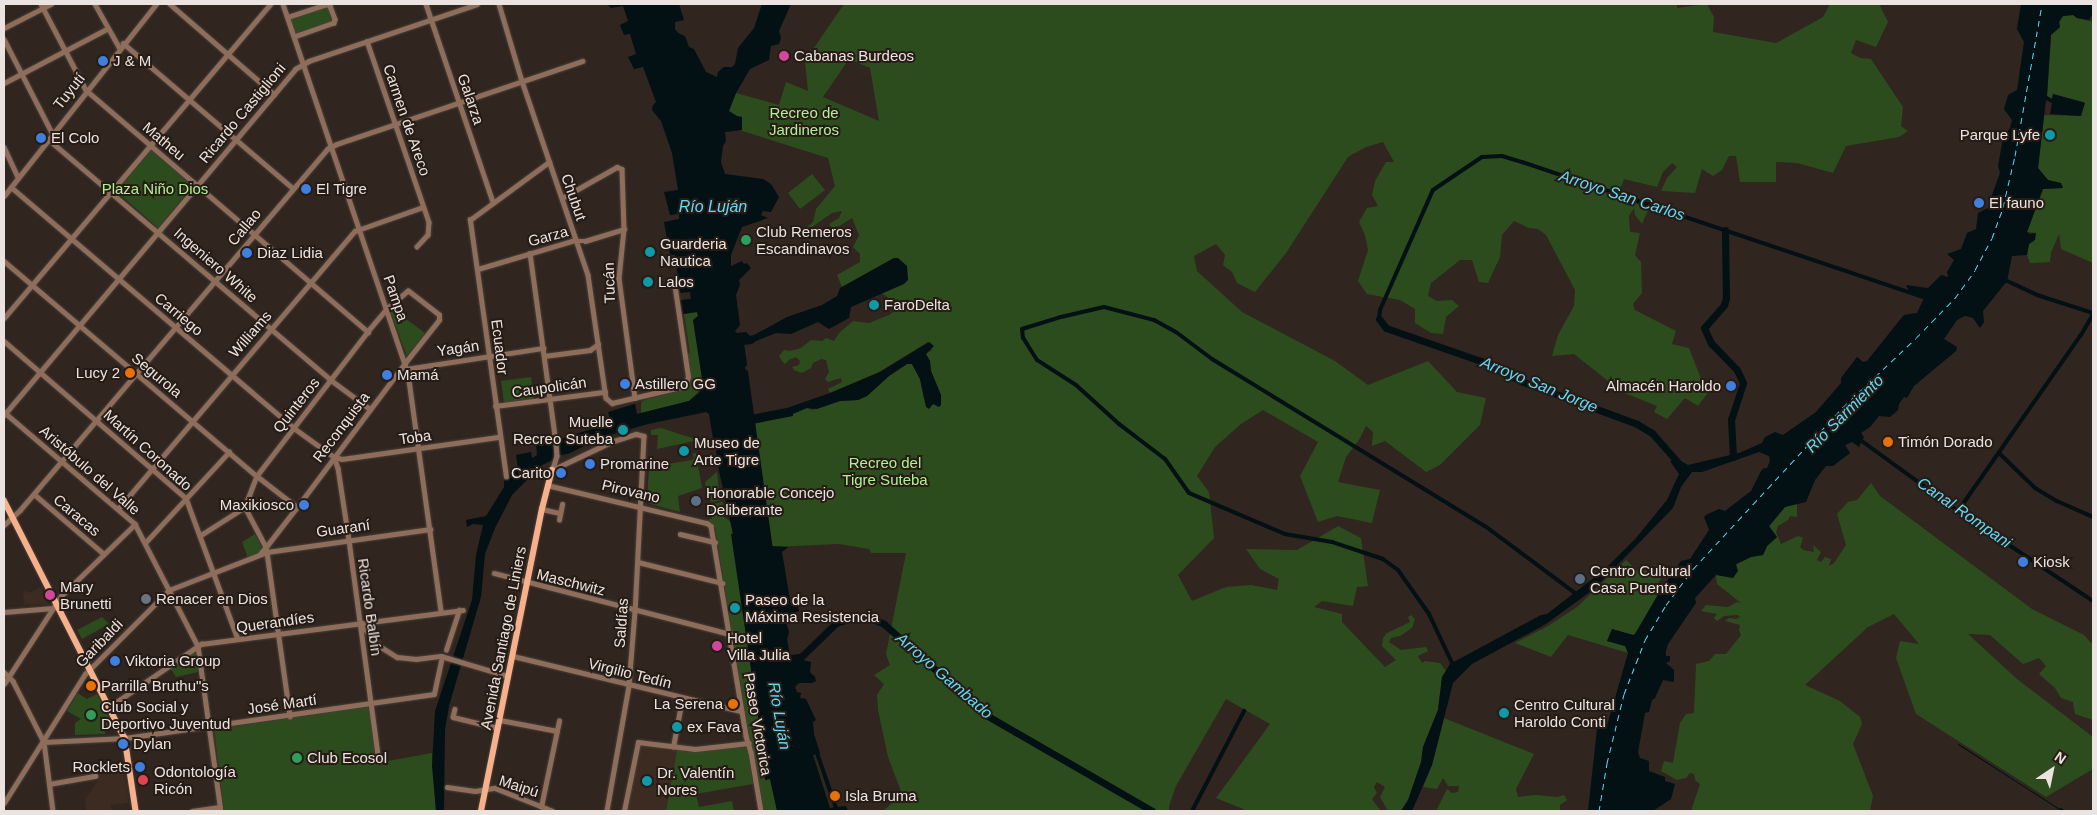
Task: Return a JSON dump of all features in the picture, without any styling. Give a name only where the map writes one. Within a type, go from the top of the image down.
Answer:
[{"type":"main road","name":"Avenida Santiago de Liniers","points":[[481,811],[542,508],[552,470]]},
{"type":"main road","points":[[4,500],[55,606],[125,738],[136,811]]},
{"type":"street","points":[[4,28],[42,6],[51,4]]},
{"type":"street","points":[[94,4],[107,29],[121,45],[293,188]]},
{"type":"street","name":"Tuyutí","points":[[4,196],[121,45],[156,4]]},
{"type":"street","points":[[170,4],[274,94]]},
{"type":"street","points":[[4,318],[270,4]]},
{"type":"street","name":"Pampa","points":[[283,4],[405,366],[442,612]]},
{"type":"street","points":[[288,18],[327,4],[330,6],[335,19],[334,23],[294,37]]},
{"type":"street","name":"Galarza","points":[[426,4],[493,202]]},
{"type":"street","name":"Ricardo Castiglioni","points":[[4,413],[274,94],[303,63],[477,4]]},
{"type":"street","name":"Chubut","points":[[499,4],[522,81],[577,240],[590,284],[605,392],[609,402],[612,403],[635,398]]},
{"type":"street","name":"Matheu","points":[[42,6],[64,52],[86,90],[368,332]]},
{"type":"street","points":[[4,83],[107,29]]},
{"type":"street","points":[[4,39],[52,133]]},
{"type":"street","name":"Carmen de Areco","points":[[367,41],[429,228],[425,240],[417,247]]},
{"type":"street","name":"Callao","points":[[4,524],[34,494],[293,188],[331,146],[582,61]]},
{"type":"street","name":"Ingeniero White","points":[[48,139],[331,380],[370,409]]},
{"type":"street","points":[[4,147],[18,177]]},
{"type":"street","points":[[493,202],[549,162]]},
{"type":"street","name":"Tucán","points":[[562,198],[620,168],[624,229],[619,278],[635,398]]},
{"type":"street","name":"Carriego","points":[[11,187],[294,428],[334,458]]},
{"type":"street","name":"Ecuador","points":[[493,202],[470,220],[506,477]]},
{"type":"street","name":"Williams","points":[[118,509],[355,231],[423,206]]},
{"type":"street","name":"Garza","points":[[478,269],[577,240],[585,241],[624,229]]},
{"type":"street","points":[[530,253],[551,399],[557,456],[570,461]]},
{"type":"street","name":"Segurola","points":[[4,261],[257,476],[297,507]]},
{"type":"street","points":[[635,398],[681,387],[686,383],[688,377],[674,282]]},
{"type":"street","name":"Quinteros","points":[[245,507],[257,476],[368,332],[406,290],[439,315]]},
{"type":"street","name":"Reconquista","points":[[266,550],[370,409],[439,320],[439,315]]},
{"type":"street","name":"Martín Coronado","points":[[4,341],[186,498],[238,640]]},
{"type":"street","points":[[544,356],[590,350],[598,344]]},
{"type":"street","name":"Yagán","points":[[405,366],[489,357],[543,348]]},
{"type":"street","name":"Caupolicán","points":[[495,406],[605,392]]},
{"type":"street","name":"Aristóbulo del Valle","points":[[4,413],[62,460],[135,524],[198,646],[220,809]]},
{"type":"street","name":"Saldías","points":[[570,461],[611,442],[636,434],[644,436],[638,562],[629,686],[607,811]]},
{"type":"street","name":"Toba","points":[[334,458],[342,459],[499,437]]},
{"type":"street","points":[[145,543],[229,452]]},
{"type":"street","name":"Avenida Santiago de Liniers","points":[[552,470],[557,456]]},
{"type":"street","name":"Ricardo Balbín","points":[[334,458],[338,468],[349,540],[379,761]]},
{"type":"street","points":[[552,470],[570,461]]},
{"type":"street","name":"Pirovano","points":[[547,484],[709,524]]},
{"type":"street","name":"Caracas","points":[[34,494],[104,554]]},
{"type":"street","points":[[559,520],[562,504]]},
{"type":"street","points":[[201,535],[245,507],[266,550],[290,716]]},
{"type":"street","points":[[542,508],[560,513]]},
{"type":"street","points":[[4,684],[55,606],[135,524]]},
{"type":"street","name":"Paseo Victorica","points":[[709,524],[713,530],[741,711],[749,743],[761,811]]},
{"type":"street","name":"Guaraní","points":[[260,554],[266,550],[430,529]]},
{"type":"street","points":[[680,534],[715,542]]},
{"type":"street","name":"Garibaldi","points":[[4,803],[90,669],[169,590],[260,554]]},
{"type":"street","points":[[638,562],[722,583]]},
{"type":"street","name":"Maschwitz","points":[[494,574],[527,584],[730,634]]},
{"type":"street","points":[[4,612],[55,606]]},
{"type":"street","name":"Querandíes","points":[[109,706],[198,646],[461,610],[446,650]]},
{"type":"street","points":[[360,623],[381,647],[397,657],[443,659],[508,676]]},
{"type":"street","name":"Virgilio Tedín","points":[[513,656],[629,686],[741,711]]},
{"type":"street","name":"José Martí","points":[[44,742],[125,738],[434,694],[443,659]]},
{"type":"street","points":[[4,672],[9,676],[44,742],[53,811]]},
{"type":"street","points":[[673,747],[682,698]]},
{"type":"street","points":[[455,709],[453,718],[498,728]]},
{"type":"street","points":[[500,720],[557,731]]},
{"type":"street","points":[[541,807],[559,721]]},
{"type":"street","points":[[624,811],[638,742],[703,749],[749,743]]},
{"type":"street","points":[[49,784],[95,776]]},
{"type":"street","name":"Maipú","points":[[447,787],[475,791],[495,788],[553,811]]},
{"type":"street","points":[[192,811],[220,809]]},
{"type":"shaded area","points":[[41,587],[48,604],[24,605],[23,590],[29,593]]},
{"type":"shaded area","name":"Dr. Valentín Nores","points":[[640,745],[677,750],[666,811],[627,811]]},
{"type":"shaded area","points":[[112,764],[113,769],[124,768],[129,803],[111,805],[112,811],[86,811],[85,800],[100,776],[99,766]]},
{"type":"green space","points":[[844,4],[1677,4],[1677,8],[1707,4],[1714,17],[1713,32],[1776,43],[1823,17],[1830,4],[1879,4],[1888,22],[1876,47],[1856,40],[1851,53],[1860,58],[1871,59],[1903,107],[1901,126],[1908,131],[1899,137],[1846,146],[1833,173],[1797,163],[1776,162],[1776,182],[1740,182],[1736,156],[1729,156],[1722,170],[1713,176],[1702,169],[1695,193],[1661,191],[1667,178],[1677,167],[1672,163],[1663,172],[1657,187],[1624,179],[1620,190],[1632,202],[1649,208],[1642,224],[1635,215],[1634,208],[1629,216],[1630,232],[1640,233],[1635,255],[1641,262],[1642,293],[1633,304],[1635,310],[1676,331],[1672,344],[1689,348],[1707,394],[1698,406],[1685,398],[1667,419],[1654,412],[1657,406],[1622,392],[1574,354],[1552,356],[1558,335],[1574,306],[1575,290],[1546,235],[1538,229],[1529,228],[1514,221],[1502,235],[1500,257],[1488,283],[1479,282],[1472,260],[1460,260],[1431,283],[1428,296],[1437,301],[1452,300],[1459,306],[1446,317],[1443,334],[1431,333],[1415,323],[1415,309],[1400,300],[1367,294],[1358,281],[1368,250],[1365,235],[1359,222],[1367,208],[1378,206],[1372,195],[1375,181],[1386,162],[1394,162],[1383,142],[1366,147],[1348,157],[1286,253],[1255,292],[1237,283],[1232,272],[1223,265],[1225,255],[1216,244],[1194,256],[1197,271],[1242,312],[1335,361],[1368,385],[1428,361],[1457,392],[1486,398],[1480,425],[1440,465],[1426,472],[1385,441],[1372,446],[1373,432],[1366,426],[1359,440],[1346,457],[1338,482],[1380,490],[1372,523],[1337,516],[1318,522],[1300,476],[1318,442],[1263,410],[1241,424],[1215,447],[1197,476],[1209,492],[1214,538],[1178,575],[1192,601],[1226,587],[1251,585],[1277,590],[1279,579],[1260,569],[1246,549],[1297,550],[1338,526],[1361,538],[1368,586],[1357,587],[1353,606],[1322,601],[1314,607],[1342,614],[1342,622],[1385,667],[1396,660],[1382,646],[1383,638],[1387,633],[1410,622],[1408,617],[1411,615],[1415,619],[1412,628],[1400,636],[1391,638],[1389,642],[1401,650],[1426,647],[1428,651],[1418,656],[1422,663],[1425,661],[1440,663],[1446,671],[1442,677],[1438,710],[1423,747],[1422,762],[1408,800],[1401,811],[1388,811],[1380,797],[1385,787],[1377,782],[1374,787],[1377,793],[1372,799],[1381,811],[1248,811],[1216,798],[1270,724],[1226,699],[1176,786],[1169,811],[883,811],[902,794],[888,757],[878,710],[877,695],[884,684],[874,675],[890,665],[886,654],[906,553],[871,553],[869,549],[839,544],[771,547],[752,424],[807,408],[812,410],[840,401],[858,400],[867,396],[889,376],[907,364],[912,364],[920,379],[924,399],[936,404],[941,395],[931,371],[930,361],[925,354],[932,350],[928,342],[879,372],[830,393],[828,389],[842,382],[841,378],[828,382],[825,379],[829,372],[826,360],[821,359],[813,363],[811,368],[802,373],[794,370],[792,367],[799,365],[800,361],[796,357],[785,364],[779,356],[784,350],[790,351],[801,348],[811,340],[822,341],[826,338],[834,341],[839,333],[853,321],[869,323],[889,315],[900,307],[898,299],[892,300],[880,292],[899,286],[894,258],[842,287],[837,275],[860,262],[860,254],[853,247],[859,235],[852,218],[833,230],[829,224],[839,218],[842,211],[832,213],[812,227],[815,232],[808,236],[800,233],[813,222],[816,209],[835,186],[828,158],[739,130],[737,117],[728,111],[736,93],[779,105],[786,82],[808,91],[805,61]],"holes":[[[849,59],[870,68],[879,121],[823,97]]]},
{"type":"green space","points":[[327,6],[333,22],[296,36],[290,18]]},
{"type":"green space","points":[[2073,15],[2077,18],[2093,22],[2093,263],[2061,249],[2059,234],[2051,253],[2050,262],[2030,263],[2027,255],[2029,244],[2036,233],[2027,232],[2043,189],[2062,188],[2061,183],[2048,180],[2038,168],[2044,115],[2081,116],[2084,102],[2053,94],[2052,99],[2047,96],[2051,35],[2060,27],[2059,22],[2063,16]]},
{"type":"green space","name":"Plaza Niño Dios","points":[[151,150],[193,186],[158,228],[116,191]]},
{"type":"green space","points":[[812,174],[825,190],[800,209],[788,193]]},
{"type":"green space","points":[[389,308],[425,333],[407,356]]},
{"type":"green space","points":[[697,312],[698,316],[693,320],[703,382],[701,389],[689,401],[641,413],[641,403],[644,400],[682,390],[689,384],[686,354],[690,353],[684,314]]},
{"type":"green space","points":[[531,377],[534,399],[504,403],[501,381]]},
{"type":"green space","points":[[661,428],[692,438],[694,441],[657,449],[658,435],[651,435],[651,430]]},
{"type":"green space","points":[[696,453],[702,488],[678,496],[680,512],[650,504],[647,500],[649,467],[692,460],[694,457],[692,454]]},
{"type":"green space","points":[[717,472],[722,500],[712,502],[707,498],[705,482]]},
{"type":"green space","points":[[1871,483],[1880,496],[2032,609],[2084,635],[2093,645],[2093,720],[2075,714],[2073,702],[2061,698],[2055,688],[2039,674],[2046,666],[2039,658],[2023,664],[1990,635],[1968,634],[2017,679],[2093,737],[2093,769],[2046,797],[1916,714],[1896,658],[1900,641],[1919,644],[1894,614],[1868,627],[1805,685],[1840,701],[1860,717],[1862,724],[1853,744],[1873,796],[1870,811],[1691,811],[1700,784],[1695,780],[1694,774],[1690,773],[1686,778],[1677,780],[1661,771],[1664,761],[1673,763],[1680,723],[1686,714],[1694,713],[1696,664],[1709,661],[1715,654],[1726,654],[1741,635],[1740,625],[1725,621],[1729,618],[1736,619],[1740,617],[1738,615],[1724,616],[1717,621],[1714,618],[1717,614],[1701,611],[1706,605],[1728,607],[1737,602],[1741,603],[1717,584],[1716,575],[1751,557],[1763,555],[1767,546],[1777,537],[1769,527],[1785,507],[1797,504],[1797,517],[1790,516],[1788,520],[1778,526],[1776,532],[1781,544],[1798,536],[1803,538],[1800,547],[1803,550],[1814,552],[1813,545],[1821,552],[1817,560],[1821,562],[1825,557],[1831,559],[1829,566],[1834,563],[1846,545],[1837,514],[1848,502],[1857,500]]},
{"type":"green space","points":[[723,502],[724,517],[731,522],[762,744],[766,749],[770,773],[765,776],[766,780],[770,778],[777,811],[764,811],[753,751],[748,735],[715,527],[709,521],[709,519],[712,519],[709,509],[713,504]]},
{"type":"green space","points":[[255,534],[262,548],[259,553],[248,558],[242,542]]},
{"type":"green space","points":[[1626,560],[1640,573],[1655,565],[1661,570],[1662,577],[1656,587],[1660,591],[1659,594],[1635,634],[1612,629],[1607,641],[1625,646],[1628,653],[1568,635],[1551,657],[1515,643],[1548,626],[1577,607]]},
{"type":"green space","points":[[102,617],[109,624],[82,639],[77,630]]},
{"type":"green space","points":[[193,652],[196,654],[198,672],[176,677],[170,668]]},
{"type":"green space","name":"Club Social y Deportivo Juventud","points":[[78,693],[87,699],[97,694],[112,724],[105,727],[105,734],[75,735],[75,723],[81,719],[67,711]]},
{"type":"green space","name":"Club Ecosol","points":[[367,707],[369,709],[377,763],[432,753],[436,811],[224,811],[214,729]]},
{"type":"green space","points":[[1444,718],[1534,754],[1516,789],[1518,797],[1536,795],[1557,797],[1564,795],[1567,800],[1560,805],[1560,811],[1436,811],[1447,789],[1452,793],[1458,792],[1459,786],[1448,786],[1443,778],[1437,789],[1423,787],[1432,765]]},
{"type":"green space","points":[[744,747],[748,749],[753,784],[696,794],[699,807],[732,801],[734,811],[666,811],[677,750],[689,752]]},
{"type":"water","name":"Río Luján","points":[[607,4],[679,4],[684,20],[675,22],[675,29],[678,33],[685,36],[689,47],[694,49],[706,72],[717,77],[718,72],[724,67],[732,67],[735,64],[738,48],[754,28],[762,4],[791,4],[779,31],[781,38],[779,44],[771,46],[769,60],[750,69],[736,93],[729,111],[742,117],[742,130],[725,132],[726,141],[723,146],[721,162],[725,174],[763,179],[771,184],[779,197],[771,212],[763,211],[761,215],[768,218],[742,227],[731,255],[731,266],[742,261],[751,268],[739,280],[740,285],[736,295],[740,325],[735,331],[737,333],[746,332],[750,336],[754,335],[787,317],[822,305],[837,296],[840,288],[894,258],[898,258],[907,266],[908,280],[904,284],[851,307],[849,318],[829,329],[818,322],[791,334],[776,333],[752,344],[743,345],[741,349],[749,386],[748,395],[751,415],[787,408],[830,393],[880,372],[929,342],[934,346],[926,354],[941,395],[941,405],[939,407],[933,404],[929,409],[926,407],[920,379],[912,364],[907,364],[889,376],[867,396],[858,400],[840,401],[817,409],[807,408],[793,414],[793,416],[752,424],[770,546],[788,547],[782,552],[791,606],[798,606],[799,611],[792,613],[785,619],[789,632],[787,640],[790,655],[800,654],[807,648],[808,653],[803,660],[811,662],[810,672],[816,681],[812,683],[799,683],[795,687],[797,692],[801,693],[800,698],[806,699],[816,720],[813,722],[814,734],[820,753],[813,755],[830,808],[846,806],[848,811],[777,811],[770,779],[765,780],[765,776],[770,773],[766,749],[762,744],[731,534],[733,534],[719,471],[716,451],[718,449],[714,444],[709,414],[706,412],[648,424],[603,437],[568,454],[554,456],[553,460],[542,465],[512,495],[495,528],[485,554],[481,597],[449,706],[445,730],[444,811],[436,811],[432,766],[435,711],[472,600],[476,555],[483,525],[473,524],[467,527],[466,520],[486,516],[504,487],[504,479],[507,474],[518,468],[516,455],[531,452],[532,458],[537,455],[536,444],[559,445],[563,438],[611,423],[608,412],[635,404],[637,414],[689,401],[699,393],[703,385],[693,320],[698,316],[697,312],[683,314],[680,300],[691,299],[690,292],[680,293],[675,255],[670,255],[664,222],[679,219],[679,214],[670,215],[664,192],[678,190],[672,153],[661,121],[652,110],[656,102],[643,67],[634,69],[628,57],[636,54],[630,34],[624,35],[620,25],[628,21],[623,6],[611,8]]},
{"type":"water","name":"Río Sarmiento","points":[[2021,4],[2093,4],[2093,13],[2089,20],[2077,18],[2073,15],[2063,16],[2059,22],[2060,27],[2051,35],[2047,96],[2052,99],[2053,94],[2085,103],[2081,116],[2050,114],[2052,103],[2046,100],[2038,168],[2048,180],[2061,183],[2063,188],[2043,189],[2027,232],[2030,234],[2036,233],[2035,240],[2029,244],[2027,255],[2012,256],[2007,281],[1983,311],[1984,322],[1980,328],[1973,318],[1965,316],[1957,320],[1944,339],[1957,347],[1956,351],[1914,386],[1907,398],[1904,397],[1899,404],[1898,410],[1890,417],[1879,416],[1870,427],[1861,433],[1864,437],[1859,447],[1852,442],[1845,445],[1850,453],[1833,466],[1826,466],[1815,480],[1806,502],[1785,507],[1769,526],[1777,537],[1767,546],[1763,555],[1751,557],[1736,564],[1738,571],[1733,578],[1716,575],[1695,598],[1696,603],[1668,644],[1666,651],[1666,656],[1670,656],[1670,661],[1666,663],[1674,670],[1674,682],[1663,680],[1655,698],[1652,700],[1649,712],[1645,713],[1638,752],[1640,758],[1649,761],[1649,771],[1665,777],[1665,781],[1675,784],[1671,799],[1653,811],[1588,811],[1597,729],[1606,729],[1628,653],[1625,646],[1607,641],[1612,629],[1635,634],[1660,591],[1681,561],[1690,559],[1709,530],[1704,517],[1719,509],[1725,511],[1751,491],[1761,471],[1767,468],[1770,461],[1769,456],[1759,452],[1702,472],[1692,472],[1681,487],[1673,508],[1594,589],[1546,624],[1472,664],[1453,683],[1432,765],[1412,811],[1401,811],[1408,800],[1421,762],[1423,747],[1438,710],[1442,677],[1450,664],[1541,615],[1547,614],[1604,570],[1636,538],[1667,500],[1679,474],[1670,461],[1679,460],[1688,465],[1739,453],[1762,443],[1765,437],[1775,432],[1783,435],[1816,412],[1841,383],[1841,378],[1857,357],[1863,362],[1867,361],[1904,315],[1917,313],[1924,298],[1909,291],[1906,285],[1928,288],[1941,275],[1948,277],[1947,272],[1954,260],[1947,254],[1961,249],[1967,233],[1976,229],[1978,213],[1988,208],[1990,202],[1988,199],[1992,195],[2000,173],[1998,166],[2003,138],[2010,128],[2012,120],[2004,109],[2008,95],[2017,90],[2024,42],[2017,29]]},
{"type":"waterway","name":"Arroyo San Carlos","points":[[1379,319],[1380,310],[1433,190],[1482,157],[1502,156],[1925,298]]},
{"type":"waterway","points":[[1725,230],[1726,298],[1724,305],[1704,328],[1711,343],[1737,370],[1743,383],[1731,419],[1733,457]]},
{"type":"waterway","points":[[2003,279],[2037,295],[2093,313]]},
{"type":"waterway","points":[[1454,667],[1429,614],[1398,570],[1383,559],[1332,542],[1285,534],[1189,493],[1165,459],[1119,424],[1076,385],[1037,360],[1023,338],[1022,329],[1104,307],[1154,320],[1176,332],[1212,359],[1485,526],[1579,596]]},
{"type":"waterway","points":[[1958,511],[2081,335],[2093,314]]},
{"type":"waterway","name":"Arroyo San Jorge","points":[[1379,319],[1386,328],[1481,361],[1521,381],[1637,424],[1652,433],[1681,466]]},
{"type":"waterway","points":[[742,343],[745,365]]},
{"type":"waterway","points":[[746,372],[771,551]]},
{"type":"waterway","name":"Canal Rompani","points":[[1859,439],[1958,511],[2093,601]]},
{"type":"waterway","points":[[1999,453],[2035,488],[2057,501],[2093,517]]},
{"type":"waterway","name":"Arroyo Gambado","points":[[802,656],[836,623],[855,617],[873,619],[884,624],[986,715],[1152,811]]},
{"type":"waterway","points":[[1192,811],[1244,711]]},
{"type":"waterway","points":[[1958,744],[2061,810]]},
{"type":"waterway","points":[[816,750],[837,811]]},
{"type":"ferry route","points":[[1599,811],[1607,763],[1624,694],[1645,640],[1666,605],[1693,569],[1843,407],[1955,298],[1975,270],[1992,238],[2003,207],[2015,156],[2042,4]]},
{"type":"place","name":"Cabanas Burdeos","points":[[784,56]]},
{"type":"place","name":"J & M","points":[[103,61]]},
{"type":"place","name":"Parque Lyfe","points":[[2050,135]]},
{"type":"place","name":"El Colo","points":[[41,138]]},
{"type":"place","name":"El Tigre","points":[[306,189]]},
{"type":"place","name":"El fauno","points":[[1979,203]]},
{"type":"place","name":"Club Remeros Escandinavos","points":[[746,240]]},
{"type":"place","name":"Guarderia Nautica","points":[[650,252]]},
{"type":"place","name":"Diaz Lidia","points":[[247,253]]},
{"type":"place","name":"Lalos","points":[[648,282]]},
{"type":"place","name":"FaroDelta","points":[[874,305]]},
{"type":"place","name":"Lucy 2","points":[[130,373]]},
{"type":"place","name":"Mamá","points":[[387,375]]},
{"type":"place","name":"Astillero GG","points":[[625,384]]},
{"type":"place","name":"Almacén Haroldo","points":[[1731,386]]},
{"type":"place","name":"Muelle Recreo Suteba","points":[[623,430]]},
{"type":"place","name":"Timón Dorado","points":[[1888,442]]},
{"type":"place","name":"Museo de Arte Tigre","points":[[684,451]]},
{"type":"place","name":"Promarine","points":[[590,464]]},
{"type":"place","name":"Carito","points":[[561,473]]},
{"type":"place","name":"Honorable Concejo Deliberante","points":[[696,501]]},
{"type":"place","name":"Maxikiosco","points":[[304,505]]},
{"type":"place","name":"Kiosk","points":[[2023,562]]},
{"type":"place","name":"Centro Cultural Casa Puente","points":[[1580,579]]},
{"type":"place","name":"Mary Brunetti","points":[[50,595]]},
{"type":"place","name":"Renacer en Dios","points":[[146,599]]},
{"type":"place","name":"Paseo de la Máxima Resistencia","points":[[735,608]]},
{"type":"place","name":"Hotel Villa Julia","points":[[717,646]]},
{"type":"place","name":"Viktoria Group","points":[[115,661]]},
{"type":"place","name":"Parrilla Bruthu\"s","points":[[91,686]]},
{"type":"place","name":"La Serena","points":[[733,704]]},
{"type":"place","name":"Centro Cultural Haroldo Conti","points":[[1504,713]]},
{"type":"place","name":"Club Social y Deportivo Juventud","points":[[91,715]]},
{"type":"place","name":"ex Fava","points":[[677,727]]},
{"type":"place","name":"Dylan","points":[[123,744]]},
{"type":"place","name":"Club Ecosol","points":[[297,758]]},
{"type":"place","name":"Rocklets","points":[[140,767]]},
{"type":"place","name":"Odontología Ricón","points":[[143,780]]},
{"type":"place","name":"Dr. Valentín Nores","points":[[647,781]]},
{"type":"place","name":"Isla Bruma","points":[[835,796]]},
{"type":"park label","name":"Recreo de Jardineros","points":[[804,120]]},
{"type":"park label","name":"Recreo del Tigre Suteba","points":[[885,470]]}]
